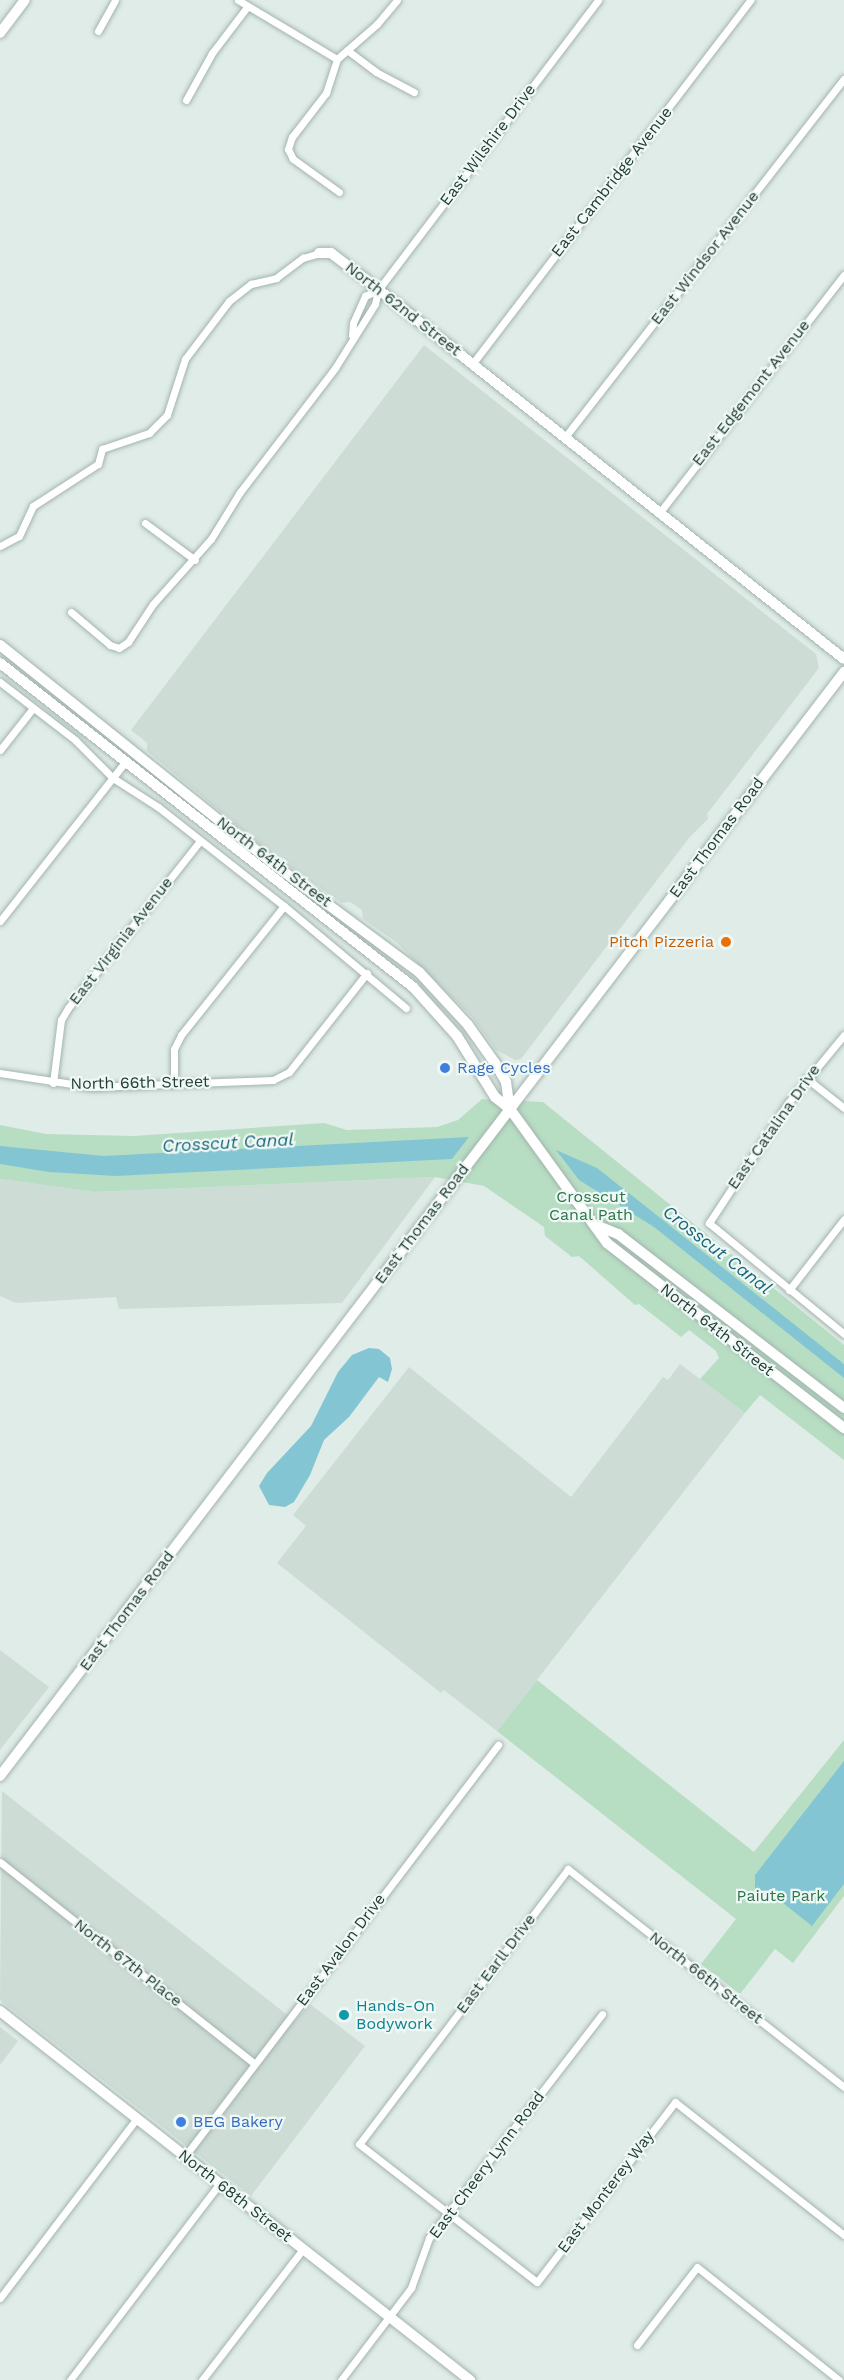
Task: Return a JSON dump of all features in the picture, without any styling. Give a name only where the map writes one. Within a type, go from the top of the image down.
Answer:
[{"type":"main road","points":[[0,33],[25,0]]},
{"type":"main road","name":"North 62nd Street","points":[[319,253],[331,253],[844,659]]},
{"type":"main road","name":"North 64th Street","points":[[0,645],[272,863],[402,958],[441,994],[480,1041],[506,1082],[510,1109]]},
{"type":"main road","name":"North 64th Street","points":[[0,663],[392,969],[457,1036],[495,1097],[510,1109],[555,1177],[598,1226],[607,1243],[844,1428]]},
{"type":"main road","name":"East Thomas Road","points":[[0,1776],[844,672]]},
{"type":"main road","points":[[125,762],[133,750]]},
{"type":"main road","points":[[392,969],[402,958]]},
{"type":"main road","name":"North 64th Street","points":[[598,1226],[618,1234],[844,1408]]},
{"type":"main road","name":"North 68th Street","points":[[0,2011],[470,2380]]},
{"type":"street","points":[[98,32],[116,0]]},
{"type":"street","points":[[238,0],[337,59]]},
{"type":"street","points":[[339,192],[293,159],[288,149],[292,137],[326,93],[337,59],[397,0]]},
{"type":"street","name":"East Wilshire Drive","points":[[71,612],[110,645],[119,648],[195,560],[240,492],[335,368],[352,335],[375,304],[378,290],[598,0]]},
{"type":"street","name":"East Cambridge Avenue","points":[[472,363],[751,0]]},
{"type":"street","points":[[186,100],[212,53],[247,7]]},
{"type":"street","points":[[347,50],[376,72],[414,92]]},
{"type":"street","name":"East Windsor Avenue","points":[[566,437],[844,79]]},
{"type":"street","name":"North 62nd Street","points":[[0,546],[19,536],[33,506],[98,464],[102,449],[149,433],[167,415],[184,359],[229,301],[251,284],[276,278],[303,258],[319,253]]},
{"type":"street","name":"East Edgemont Avenue","points":[[660,512],[844,275]]},
{"type":"street","name":"East Wilshire Drive","points":[[352,335],[353,323],[365,296],[378,290]]},
{"type":"street","points":[[145,523],[195,560]]},
{"type":"street","name":"North 64th Street","points":[[0,682],[75,740],[113,778],[284,906],[367,973],[406,1008]]},
{"type":"street","points":[[0,750],[33,708]]},
{"type":"street","points":[[0,921],[125,762]]},
{"type":"street","name":"East Virginia Avenue","points":[[53,1083],[61,1020],[68,1008],[200,841]]},
{"type":"street","points":[[174,1084],[174,1049],[181,1035],[284,906]]},
{"type":"street","name":"North 66th Street","points":[[0,1073],[53,1083],[92,1087],[281,1077],[367,973]]},
{"type":"street","name":"East Catalina Drive","points":[[789,1290],[709,1223],[806,1078],[844,1035]]},
{"type":"street","points":[[806,1078],[844,1108]]},
{"type":"street","points":[[844,1219],[789,1290],[844,1334]]},
{"type":"street","name":"East Avalon Drive","points":[[185,2156],[498,1745]]},
{"type":"street","name":"North 67th Place","points":[[0,1862],[255,2064]]},
{"type":"street","name":"North 66th Street","points":[[568,1869],[844,2087]]},
{"type":"street","name":"East Earll Drive","points":[[448,2213],[359,2144],[568,1869]]},
{"type":"street","name":"East Cheery Lynn Road","points":[[341,2380],[411,2288],[429,2238],[602,2014]]},
{"type":"street","name":"East Monterey Way","points":[[448,2213],[537,2282],[675,2102],[844,2235]]},
{"type":"street","points":[[0,2298],[137,2118]]},
{"type":"street","points":[[70,2380],[220,2183]]},
{"type":"street","points":[[202,2380],[303,2248]]},
{"type":"street","points":[[637,2345],[697,2267],[839,2380]]},
{"type":"shaded area","points":[[424,345],[816,654],[819,668],[707,814],[708,819],[689,838],[521,1059],[515,1060],[496,1050],[472,1017],[396,942],[363,919],[362,910],[350,902],[342,903],[273,855],[147,751],[147,743],[131,730]]},
{"type":"shaded area","points":[[435,1177],[342,1303],[119,1309],[116,1297],[16,1303],[0,1296],[0,1179],[95,1192]]},
{"type":"shaded area","points":[[680,1364],[745,1413],[497,1731],[444,1690],[441,1693],[277,1563],[306,1526],[293,1515],[409,1367],[571,1497],[663,1377],[668,1380]]},
{"type":"shaded area","points":[[0,1650],[49,1687],[0,1750]]},
{"type":"shaded area","points":[[2,1791],[295,2021],[310,2004],[365,2046],[251,2196],[0,2000]]},
{"type":"shaded area","points":[[0,2027],[18,2041],[0,2065]]},
{"type":"green space","name":"Crosscut Canal Path","points":[[482,1099],[543,1102],[844,1345],[844,1460],[760,1395],[745,1413],[700,1379],[719,1358],[716,1351],[689,1330],[681,1337],[639,1304],[635,1305],[579,1256],[572,1257],[545,1236],[544,1227],[484,1186],[435,1177],[95,1192],[0,1179],[0,1125],[46,1134],[134,1136],[324,1123],[347,1130],[437,1127],[458,1120]]},
{"type":"green space","name":"Paiute Park","points":[[537,1680],[754,1852],[844,1740],[844,1896],[793,1963],[775,1949],[740,1994],[701,1964],[736,1919],[497,1731]]},
{"type":"water","points":[[469,1137],[452,1159],[116,1176],[49,1172],[0,1164],[0,1146],[104,1156]]},
{"type":"water","points":[[556,1150],[597,1168],[649,1209],[844,1364],[844,1378],[654,1227],[579,1180]]},
{"type":"water","points":[[369,1348],[379,1349],[390,1358],[392,1369],[388,1382],[379,1377],[349,1417],[324,1440],[310,1475],[294,1502],[285,1507],[269,1505],[259,1486],[267,1473],[311,1426],[338,1372],[352,1355]]},
{"type":"water","points":[[844,1761],[844,1884],[812,1926],[778,1899],[764,1898],[755,1889],[755,1875]]},
{"type":"place","name":"Pitch Pizzeria","points":[[726,942]]},
{"type":"place","name":"Rage Cycles","points":[[445,1068]]},
{"type":"place","name":"Hands-On Bodywork","points":[[344,2015]]},
{"type":"place","name":"BEG Bakery","points":[[181,2122]]},
{"type":"water label","name":"Crosscut Canal","points":[[228,1143]]},
{"type":"water label","name":"Crosscut Canal","points":[[717,1250]]}]
